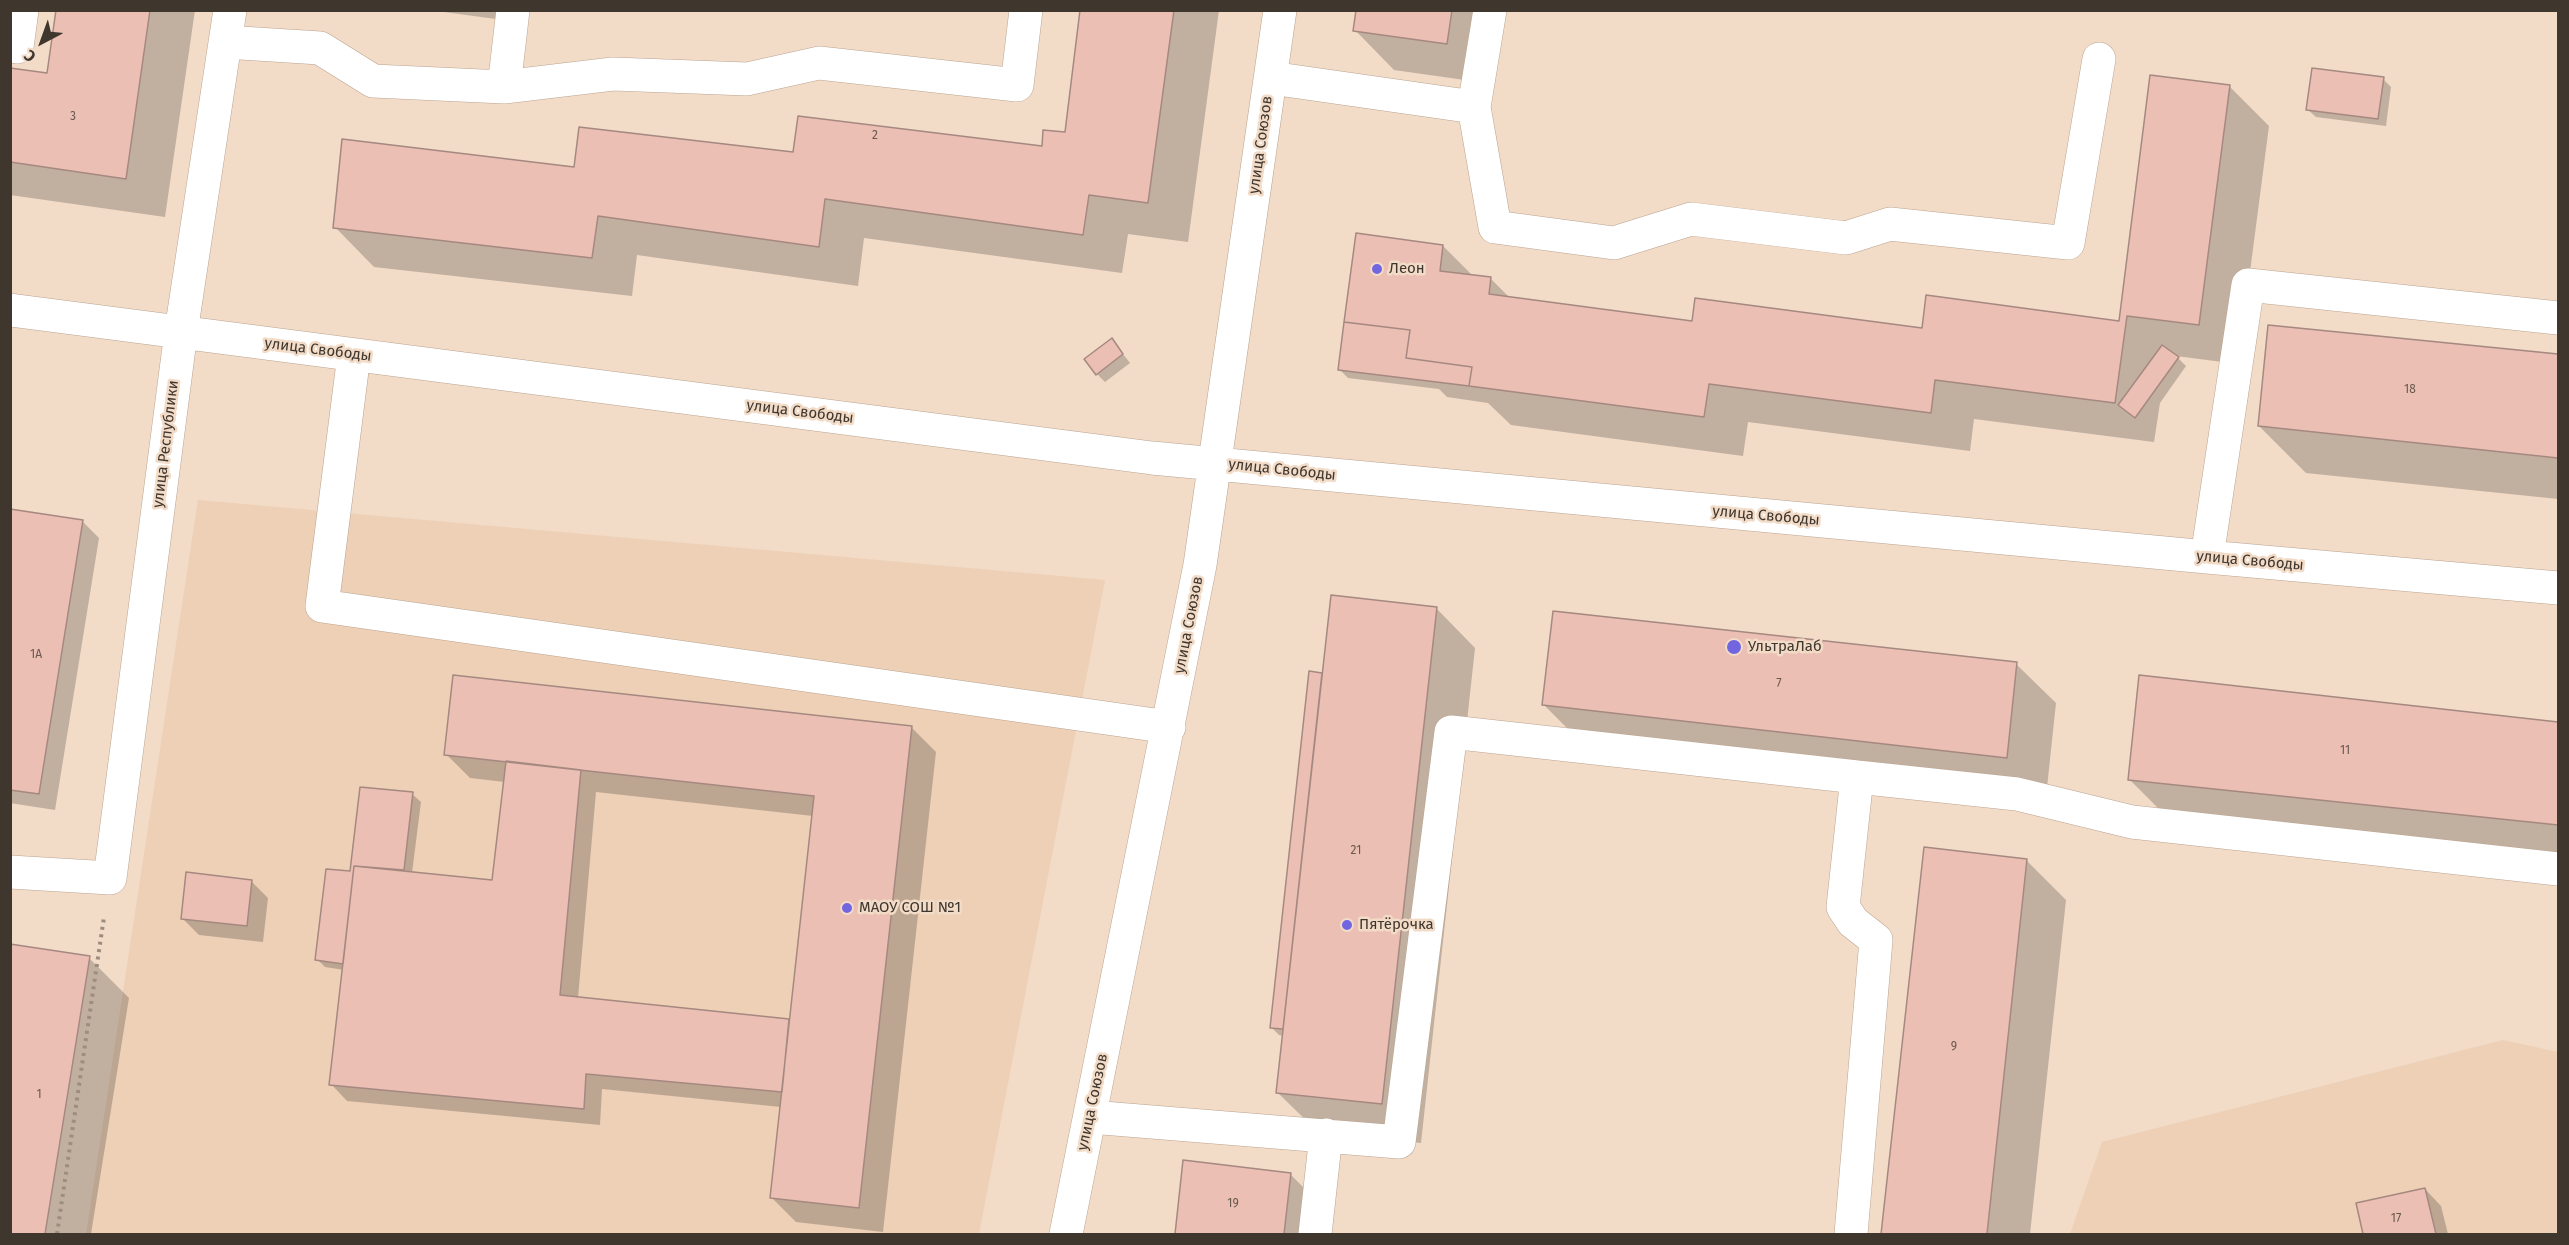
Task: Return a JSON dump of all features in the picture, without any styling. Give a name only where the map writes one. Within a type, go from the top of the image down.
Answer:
[{"type":"street","points":[[10,46],[17,47],[22,10]]},
{"type":"street","points":[[504,87],[513,10]]},
{"type":"street","points":[[227,26],[320,48],[373,81],[504,87],[614,74],[747,79],[819,63],[1017,85],[1026,10]]},
{"type":"street","name":"улица Союзов","points":[[1066,1234],[1200,565],[1280,10]]},
{"type":"street","points":[[1490,10],[1474,107],[1494,227],[1614,243],[1691,219],[1846,238],[1890,224],[2068,243],[2098,59]]},
{"type":"street","name":"улица Республики","points":[[110,878],[180,332],[227,26]]},
{"type":"street","points":[[1270,78],[1474,107]]},
{"type":"street","points":[[2206,557],[2248,285],[2559,318]]},
{"type":"street","name":"улица Свободы","points":[[10,310],[1216,464],[2559,588]]},
{"type":"street","points":[[354,355],[322,606],[1169,727]]},
{"type":"street","points":[[1090,1117],[1399,1142],[1451,732],[2017,794],[2132,822],[2559,868]]},
{"type":"street","points":[[1851,1234],[1876,940],[1853,922],[1843,907],[1857,777]]},
{"type":"street","points":[[10,872],[110,878]]},
{"type":"street","points":[[1315,1234],[1326,1135]]},
{"type":"path","points":[[57,1234],[110,878]]},
{"type":"shaded area","points":[[198,500],[1105,580],[979,1234],[86,1234]]},
{"type":"shaded area","points":[[2503,1040],[2558,1052],[2558,1234],[2070,1234],[2102,1142]]},
{"type":"building","points":[[56,10],[150,10],[126,179],[10,162],[10,68],[47,73]]},
{"type":"building","points":[[1080,10],[1174,10],[1148,203],[1089,195],[1083,235],[825,199],[819,247],[598,216],[592,258],[333,228],[342,139],[574,167],[579,127],[793,152],[798,116],[1042,146],[1043,130],[1065,132]]},
{"type":"building","points":[[1356,10],[1452,10],[1447,44],[1353,31]]},
{"type":"building","points":[[2312,68],[2384,77],[2378,119],[2306,110]]},
{"type":"building","points":[[2150,75],[2230,85],[2199,325],[2127,316],[2115,403],[1935,380],[1931,413],[1709,384],[1704,417],[1469,386],[1472,367],[1406,358],[1410,330],[1344,322],[1356,233],[1443,245],[1440,271],[1491,277],[1489,294],[1692,321],[1695,298],[1922,328],[1926,295],[2119,321]]},
{"type":"building","points":[[1344,322],[1410,330],[1406,358],[1472,367],[1469,386],[1338,370]]},
{"type":"building","points":[[2268,325],[2558,354],[2558,458],[2258,426]]},
{"type":"building","points":[[1112,338],[1123,354],[1096,375],[1084,359]]},
{"type":"building","points":[[2162,345],[2179,357],[2135,418],[2118,405]]},
{"type":"building","points":[[10,509],[83,520],[39,794],[10,790]]},
{"type":"building","points":[[1331,595],[1437,607],[1382,1104],[1276,1093]]},
{"type":"building","points":[[1553,611],[2017,662],[2007,758],[1542,705]]},
{"type":"building","points":[[1309,671],[1322,673],[1283,1029],[1270,1028]]},
{"type":"building","name":"МАОУ СОШ №1","points":[[453,675],[912,726],[859,1208],[770,1198],[814,796],[444,755]]},
{"type":"building","points":[[2139,675],[2558,722],[2558,825],[2128,780]]},
{"type":"building","points":[[506,761],[581,770],[560,995],[789,1019],[782,1092],[586,1074],[584,1109],[329,1085],[354,866],[492,880]]},
{"type":"building","points":[[360,787],[413,792],[404,870],[354,866],[343,964],[315,960],[326,869],[350,871]]},
{"type":"building","points":[[1924,847],[2027,859],[1987,1234],[1881,1234]]},
{"type":"building","points":[[186,872],[252,880],[247,926],[181,919]]},
{"type":"building","points":[[10,944],[90,956],[45,1234],[10,1234]]},
{"type":"building","points":[[1183,1160],[1291,1173],[1284,1234],[1175,1234]]},
{"type":"building","points":[[2425,1188],[2436,1234],[2363,1234],[2356,1203]]},
{"type":"place","name":"Леон","points":[[1377,269]]},
{"type":"place","name":"УльтраЛаб","points":[[1734,647]]},
{"type":"place","name":"МАОУ СОШ №1","points":[[847,908]]},
{"type":"place","name":"Пятёрочка","points":[[1347,925]]}]
